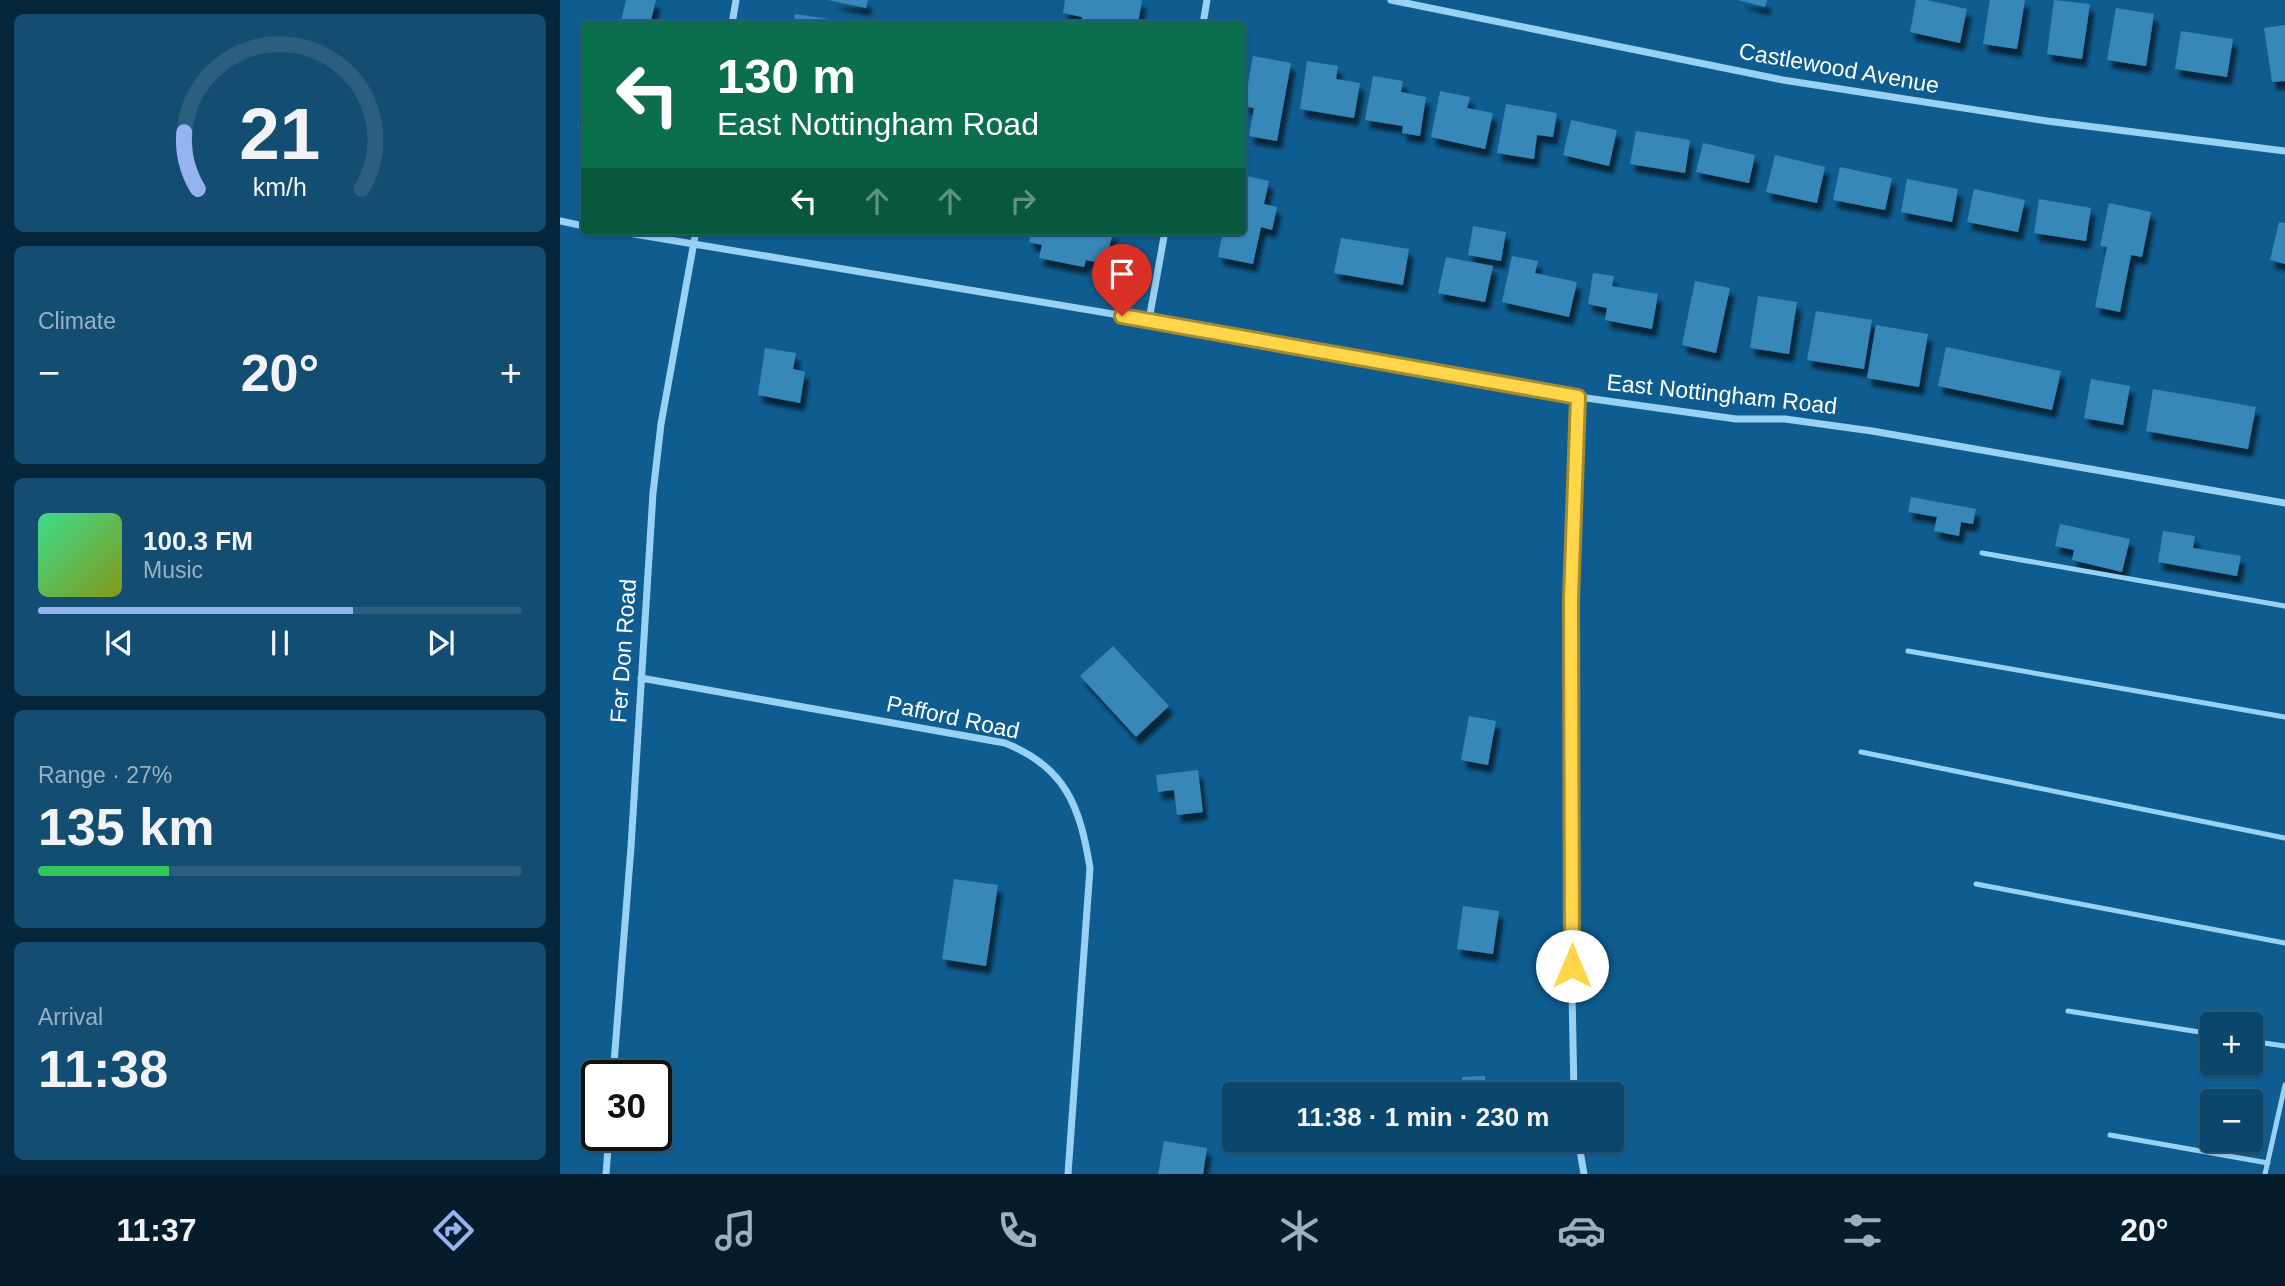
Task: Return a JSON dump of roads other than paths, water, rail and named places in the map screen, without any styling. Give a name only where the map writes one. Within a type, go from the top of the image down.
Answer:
[{"type":"street","points":[[732,21],[736,0]]},
{"type":"street","points":[[1204,21],[1207,0]]},
{"type":"street","name":"Castlewood Avenue","points":[[1391,0],[1783,80],[2047,121],[2285,151]]},
{"type":"street","points":[[560,221],[581,225]]},
{"type":"street","name":"East Nottingham Road","points":[[638,235],[1149,320],[1578,397],[1736,419],[1785,419],[1872,431],[2285,503]]},
{"type":"street","name":"Fer Don Road","points":[[614,1060],[653,492],[661,424],[695,235]]},
{"type":"street","points":[[1149,320],[1164,235]]},
{"type":"street","points":[[1574,1082],[1571,599],[1578,397]]},
{"type":"street","name":"Pafford Road","points":[[641,678],[1005,743],[1039,760],[1058,778],[1078,813],[1090,868],[1068,1174]]},
{"type":"street","points":[[606,1174],[608,1151]]},
{"type":"street","points":[[1580,1152],[1584,1174]]},
{"type":"lane","points":[[1982,553],[2285,606]]},
{"type":"lane","points":[[1908,651],[2285,717]]},
{"type":"lane","points":[[1861,752],[2285,838]]},
{"type":"lane","points":[[1976,884],[2285,943]]},
{"type":"lane","points":[[2068,1011],[2200,1032]]},
{"type":"lane","points":[[2263,1043],[2285,1046]]},
{"type":"lane","points":[[2265,1174],[2285,1085]]},
{"type":"lane","points":[[2110,1135],[2268,1163]]}]
